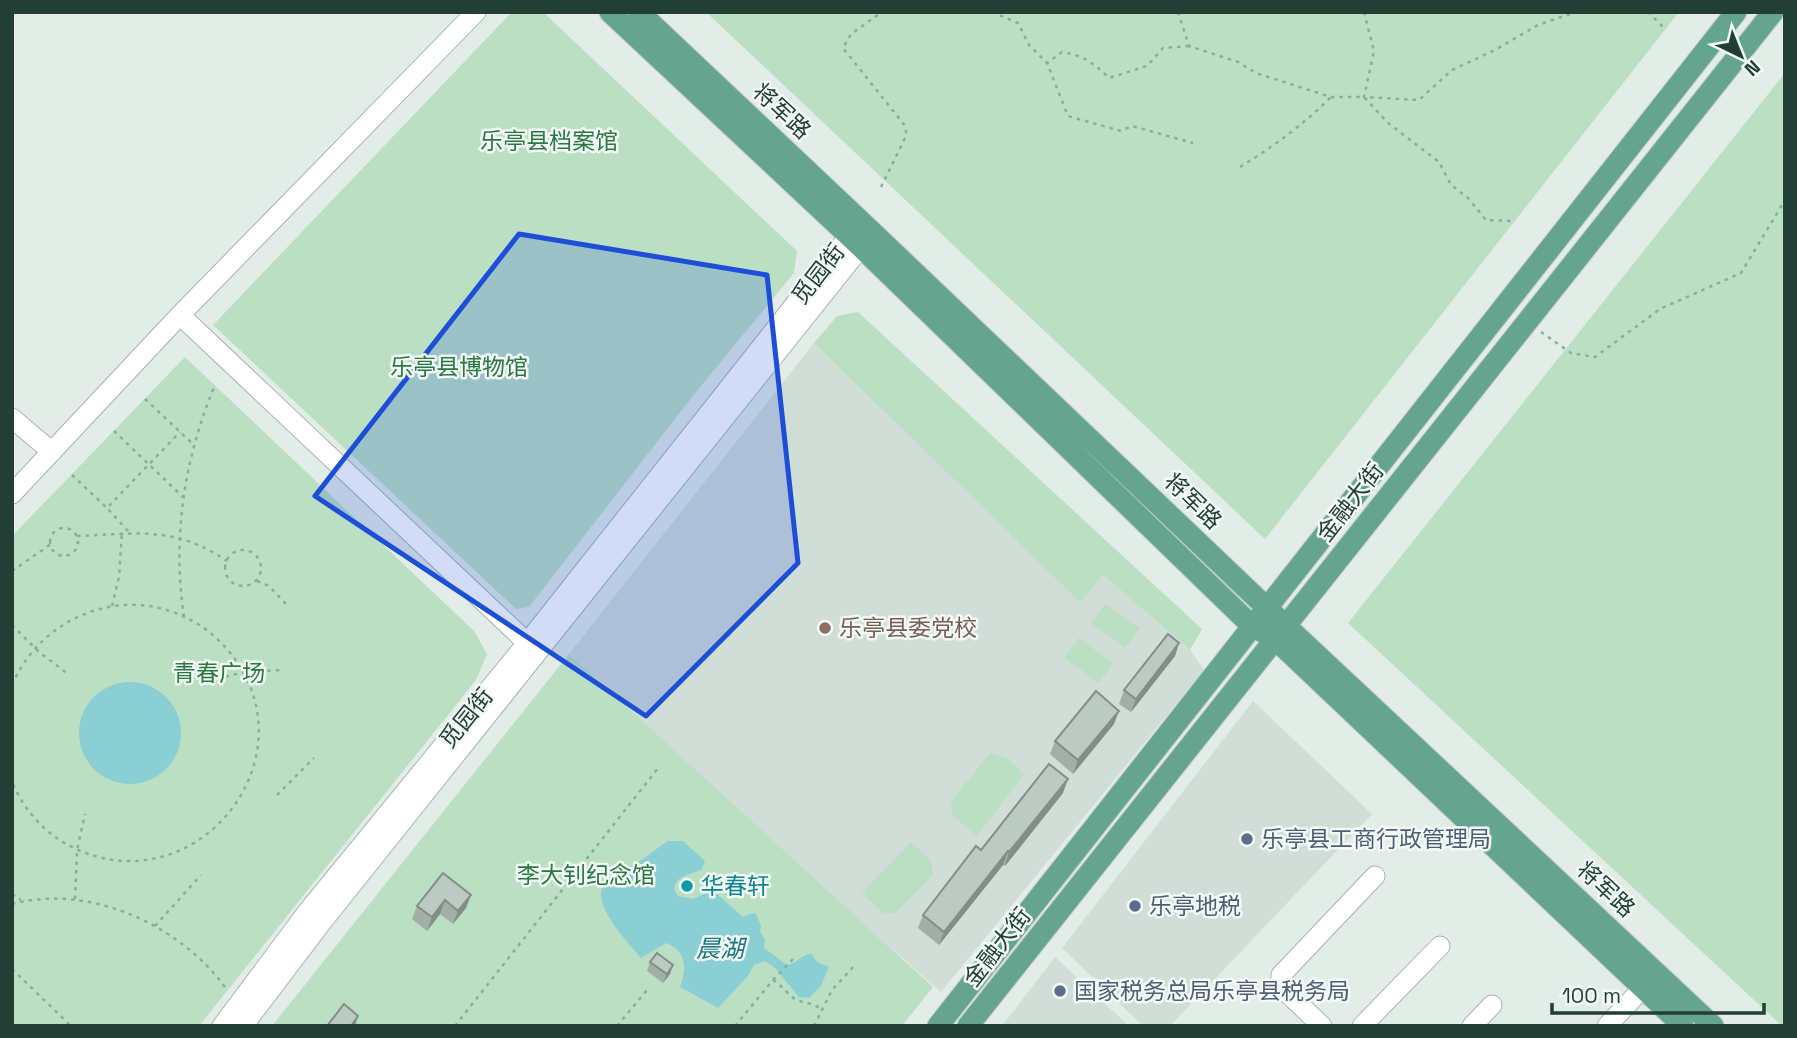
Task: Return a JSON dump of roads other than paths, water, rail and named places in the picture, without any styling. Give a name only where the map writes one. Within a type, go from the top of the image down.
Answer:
[{"type":"main road","name":"将军路","points":[[610,12],[1266,608],[1280,631],[1650,980],[1713,1026]]},
{"type":"main road","name":"将军路","points":[[639,12],[860,237],[1252,626],[1280,631]]},
{"type":"main road","name":"金融大街","points":[[938,1026],[1736,12]]},
{"type":"main road","name":"金融大街","points":[[968,1026],[1773,12]]},
{"type":"main road","name":"将军路","points":[[1650,980],[1683,1026]]},
{"type":"street","points":[[12,494],[180,316],[476,12]]},
{"type":"street","name":"觅园街","points":[[243,1026],[533,648],[860,237]]},
{"type":"street","points":[[180,316],[533,648]]},
{"type":"street","points":[[12,418],[52,452]]},
{"type":"street","name":"觅园街","points":[[222,1026],[308,911],[533,648]]},
{"type":"street","points":[[1322,1026],[1281,987],[1281,975],[1375,876]]},
{"type":"street","points":[[1362,1026],[1440,946]]},
{"type":"street","points":[[1607,1026],[1650,980]]},
{"type":"street","points":[[1472,1026],[1492,1005]]},
{"type":"water","points":[[130,682],[149,686],[166,697],[177,714],[181,733],[177,752],[166,769],[149,780],[130,784],[111,780],[94,769],[83,752],[79,733],[83,714],[94,697],[111,686]]},
{"type":"water","name":"晨湖","points":[[668,841],[683,841],[705,861],[702,869],[678,880],[674,889],[678,896],[692,899],[715,892],[743,917],[756,914],[761,926],[760,932],[765,939],[764,948],[787,965],[812,954],[818,963],[829,966],[821,986],[809,998],[799,997],[775,968],[765,961],[754,965],[748,976],[718,1008],[680,987],[684,961],[673,946],[666,943],[641,958],[610,918],[602,901],[601,890],[614,874],[640,861]]},
{"type":"place","name":"乐亭县委党校","points":[[825,628]]},
{"type":"place","name":"乐亭县工商行政管理局","points":[[1247,839]]},
{"type":"place","name":"华春轩","points":[[687,886]]},
{"type":"place","name":"乐亭地税","points":[[1135,906]]},
{"type":"place","name":"国家税务总局乐亭县税务局","points":[[1060,991]]},
{"type":"park label","name":"乐亭县档案馆","points":[[549,141]]},
{"type":"park label","name":"乐亭县博物馆","points":[[459,367]]},
{"type":"park label","name":"青春广场","points":[[219,673]]},
{"type":"park label","name":"李大钊纪念馆","points":[[586,875]]}]
